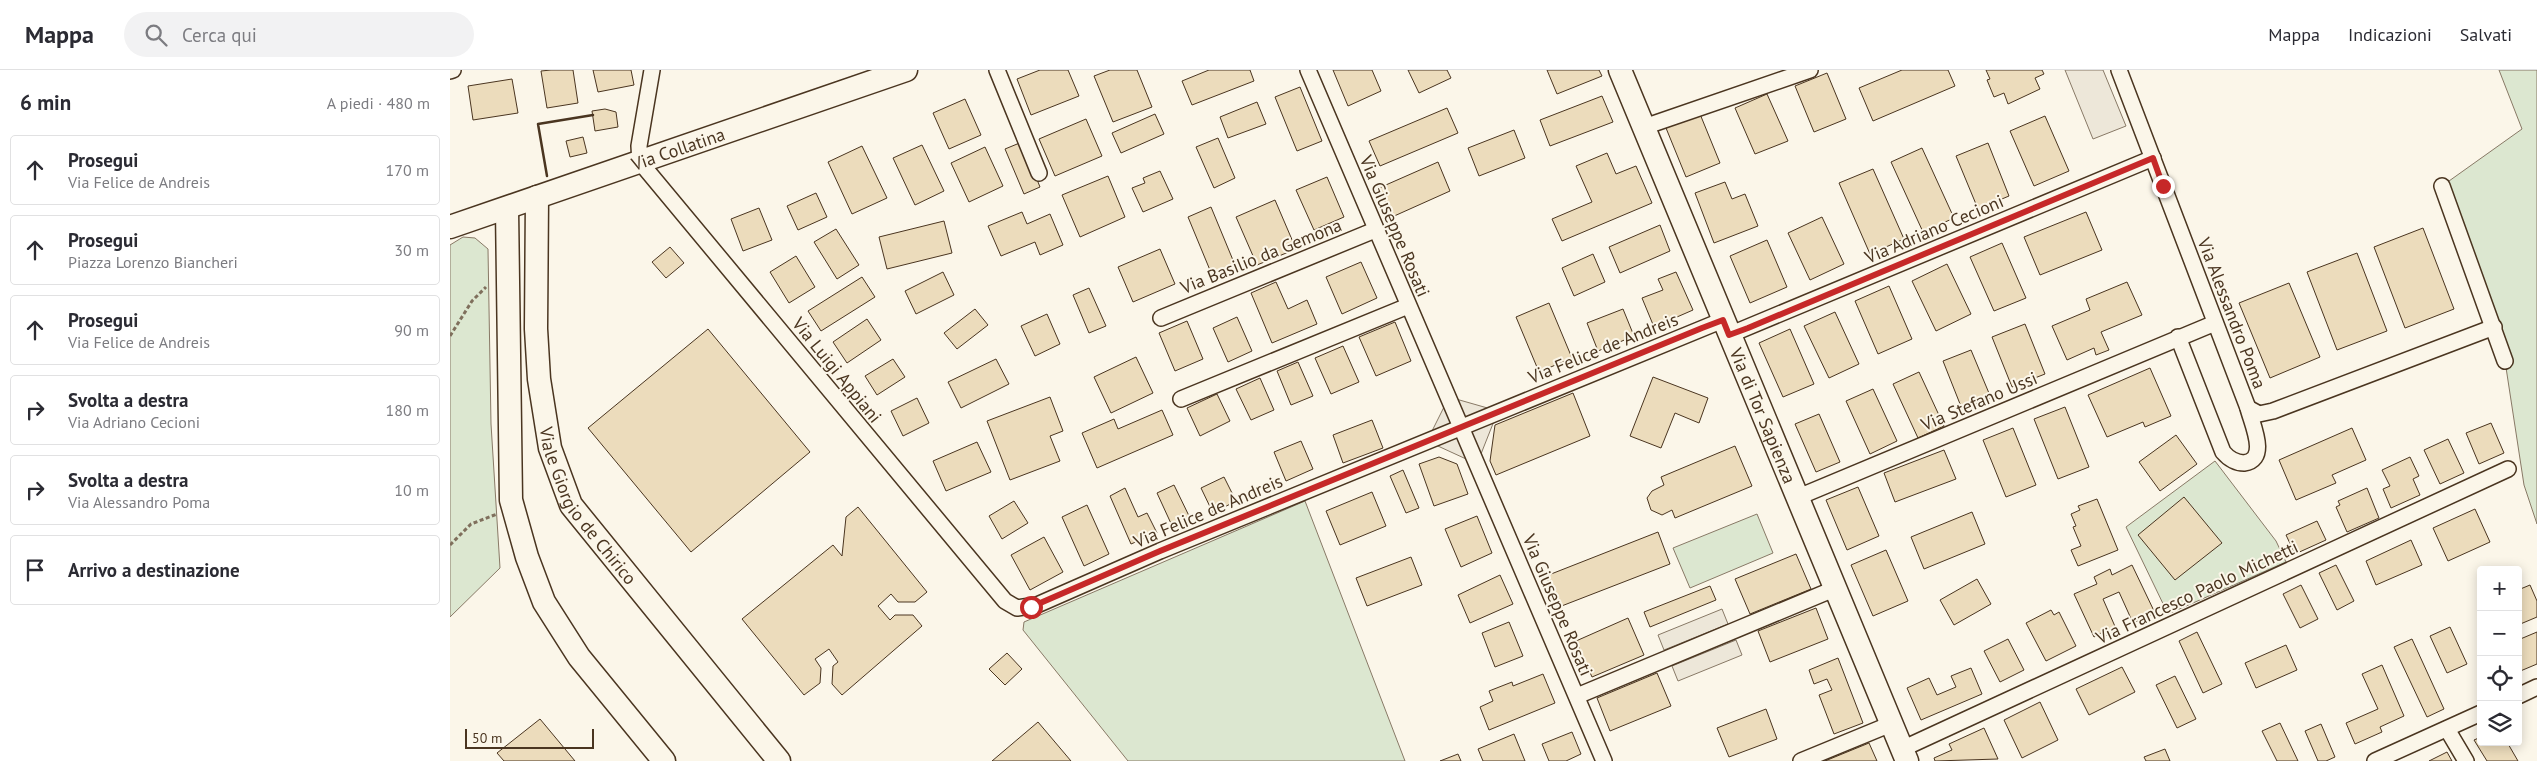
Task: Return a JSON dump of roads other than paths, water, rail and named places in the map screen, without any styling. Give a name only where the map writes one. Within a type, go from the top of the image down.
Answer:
[{"type":"street","points":[[640,162],[638,146],[652,70]]},
{"type":"street","name":"Via Collatina","points":[[450,227],[507,209],[906,70]]},
{"type":"street","points":[[997,70],[1039,173]]},
{"type":"street","name":"Via Giuseppe Rosati","points":[[1308,70],[1604,761]]},
{"type":"street","name":"Via di Tor Sapienza","points":[[1620,70],[1904,755]]},
{"type":"street","points":[[1644,127],[1810,70]]},
{"type":"street","name":"Via Alessandro Poma","points":[[2119,70],[2248,408],[2259,414],[2274,411],[2494,327]]},
{"type":"street","name":"Via Adriano Cecioni","points":[[1726,327],[2153,158]]},
{"type":"street","name":"Via Luigi Appiani","points":[[640,162],[1005,602]]},
{"type":"street","points":[[2442,186],[2506,361]]},
{"type":"street","name":"Viale Giorgio de Chirico","points":[[537,197],[536,329],[539,379],[550,448],[571,505],[779,761]]},
{"type":"street","points":[[507,209],[512,500],[527,557],[544,602],[579,657],[664,761]]},
{"type":"street","name":"Via Basilio da Gemona","points":[[1161,318],[1376,230]]},
{"type":"street","points":[[1181,399],[1408,306]]},
{"type":"street","name":"Via Stefano Ussi","points":[[1796,498],[2215,322]]},
{"type":"street","name":"Via Felice de Andreis","points":[[1005,602],[1017,608],[1037,605],[1160,551],[1498,411],[1726,327]]},
{"type":"street","points":[[2178,337],[2223,452],[2235,462],[2244,463],[2252,460],[2257,455],[2258,447],[2248,408]]},
{"type":"street","name":"Via Francesco Paolo Michetti","points":[[1904,755],[2508,469]]},
{"type":"street","points":[[1577,696],[1834,589]]},
{"type":"street","points":[[2522,694],[2536,689]]},
{"type":"street","points":[[2375,761],[2477,715]]},
{"type":"street","points":[[1801,761],[1891,724]]},
{"type":"street","points":[[2447,729],[2466,761]]}]
